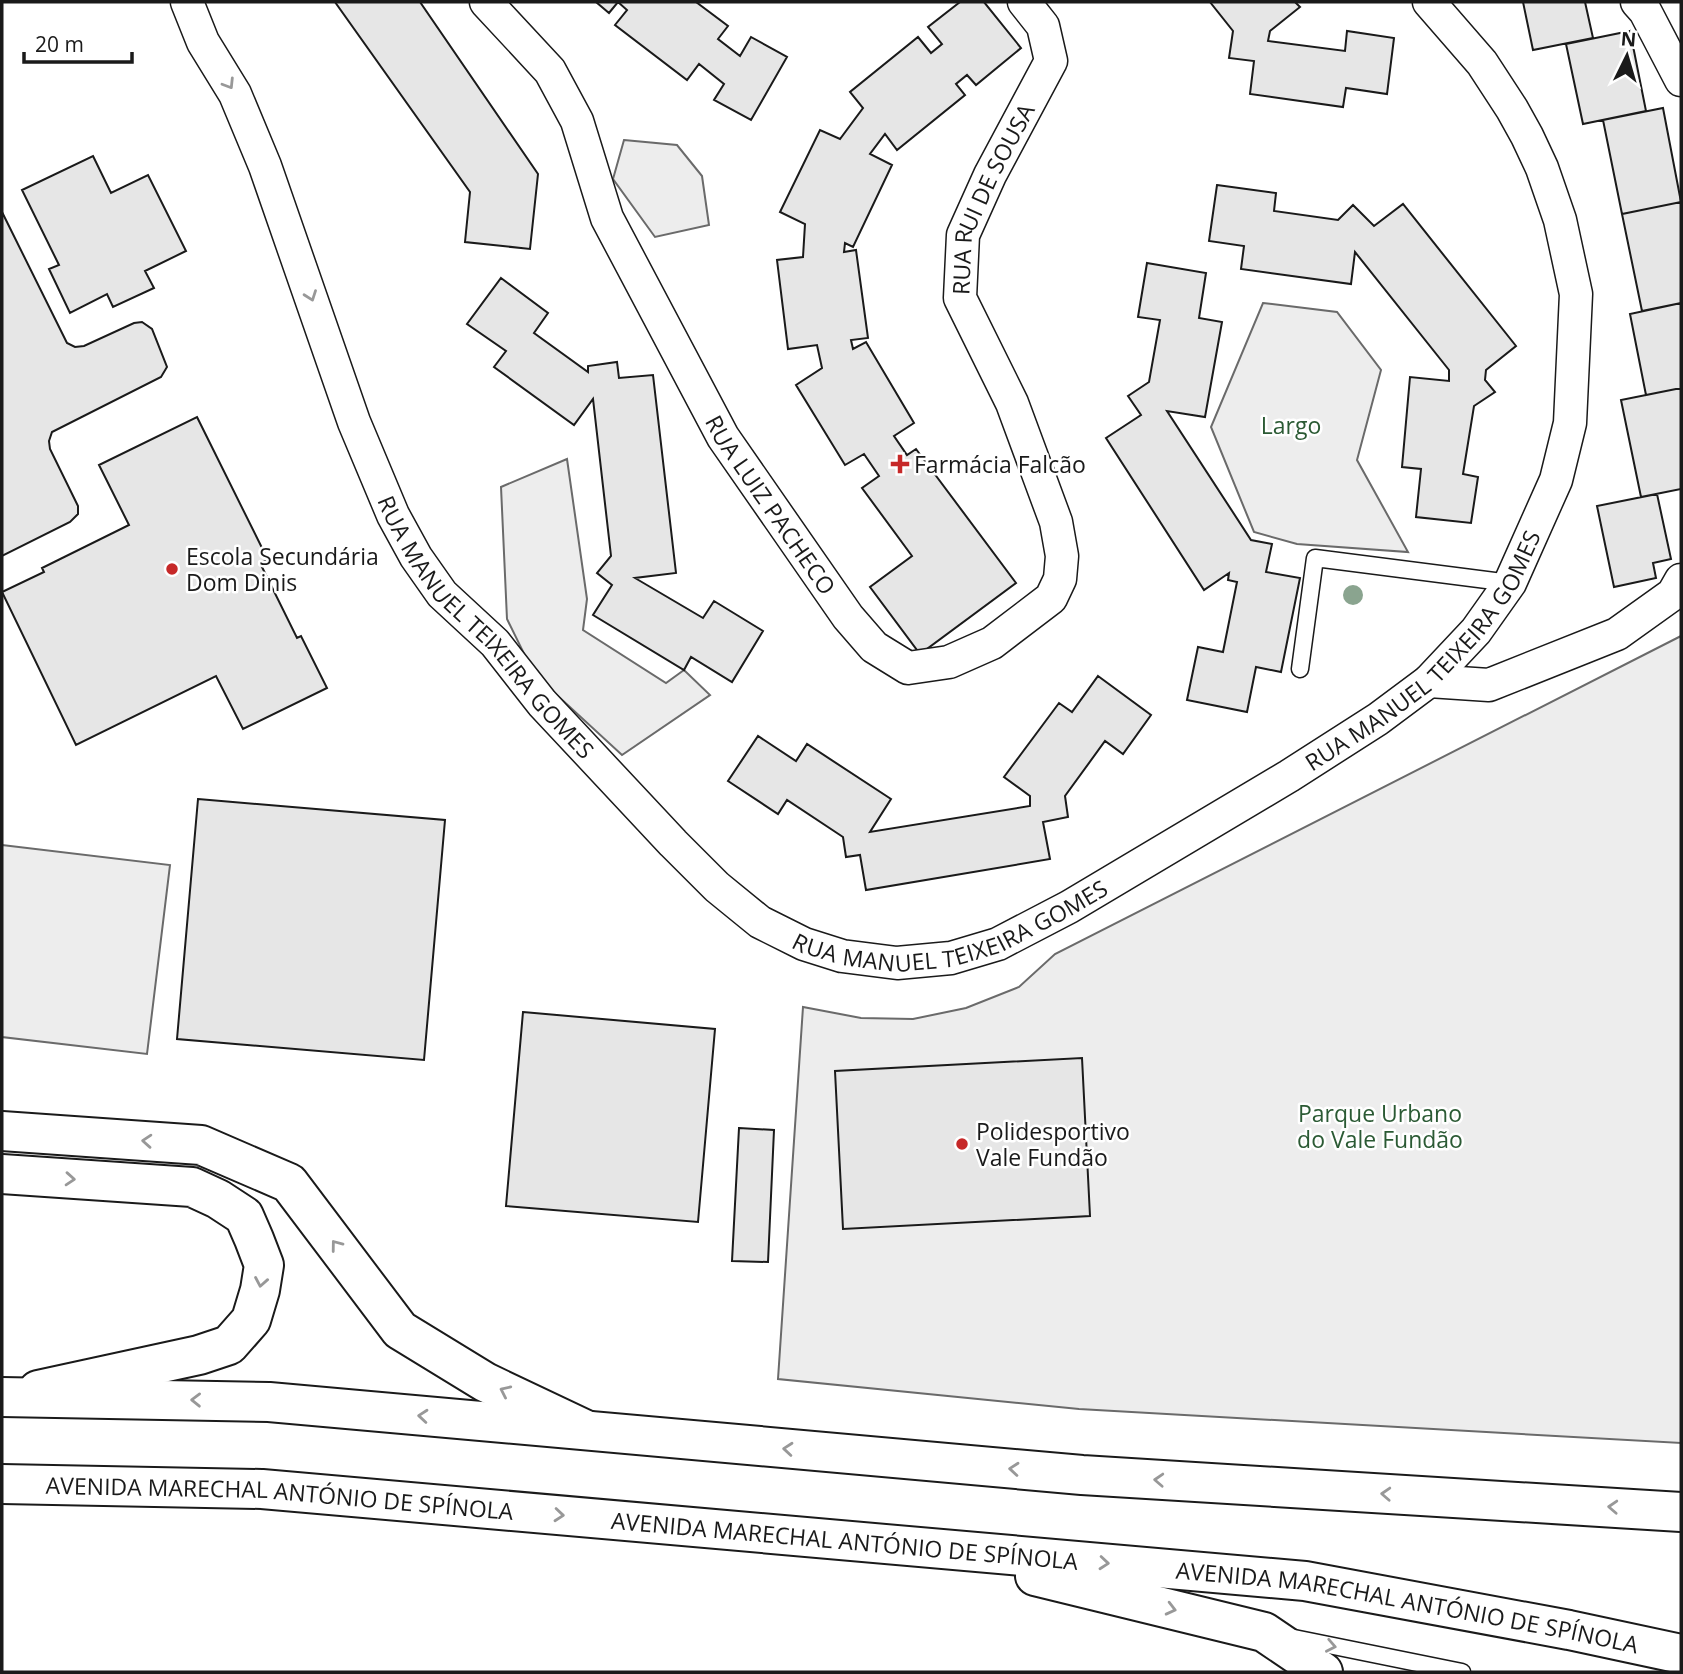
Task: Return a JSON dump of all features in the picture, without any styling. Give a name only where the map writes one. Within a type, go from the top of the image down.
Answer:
[{"type":"main road","points":[[2,1131],[201,1145],[289,1183],[400,1330],[485,1381],[588,1431]]},
{"type":"main road","points":[[2,1174],[192,1187],[218,1199],[244,1216],[264,1265],[251,1320],[229,1345],[199,1355],[3,1397]]},
{"type":"main road","points":[[3,1397],[269,1402],[1082,1475],[1681,1511]]},
{"type":"main road","name":"AVENIDA MARECHAL ANTÓNIO DE SPÍNOLA","points":[[2,1484],[262,1489],[1305,1581],[1569,1630],[1681,1654]]},
{"type":"main road","points":[[914,1546],[1264,1632],[1322,1672]]},
{"type":"street","name":"RUA MANUEL TEIXEIRA GOMES","points":[[187,2],[203,42],[235,94],[265,166],[354,422],[393,515],[416,557],[442,594],[495,643],[542,704],[673,843],[717,887],[760,922],[804,944],[842,956],[897,963],[951,958],[998,944],[1069,907],[1289,776],[1378,719],[1429,681],[1476,631],[1510,583],[1556,480],[1570,423],[1576,294],[1560,220],[1542,168],[1527,136],[1482,63],[1429,2]]},
{"type":"street","name":"RUA LUIZ PACHECO","points":[[486,2],[550,71],[578,121],[607,218],[723,437],[848,617],[874,647],[908,668],[949,662],[992,643],[1051,598],[1060,579],[1062,556],[1056,522],[1012,403]]},
{"type":"street","name":"RUA RUI DE SOUSA","points":[[1012,403],[960,298],[963,235],[990,175],[1051,61],[1043,26],[1024,2]]},
{"type":"street","points":[[1637,2],[1645,11],[1681,80]]},
{"type":"street","points":[[1429,681],[1489,685],[1617,634],[1673,594],[1681,580]]},
{"type":"lane","points":[[1300,669],[1315,558],[1510,583]]},
{"type":"lane","points":[[1264,1632],[1462,1672]]},
{"type":"shaded area","points":[[624,140],[677,145],[702,176],[709,225],[655,237],[613,179]]},
{"type":"shaded area","name":"Largo","points":[[1263,303],[1337,312],[1381,370],[1357,460],[1408,552],[1297,544],[1254,532],[1211,427]]},
{"type":"shaded area","points":[[567,459],[587,599],[583,630],[666,683],[684,670],[710,695],[622,755],[534,674],[507,619],[501,487]]},
{"type":"shaded area","name":"Parque Urbano do Vale Fundão","points":[[1681,636],[1681,1443],[1079,1409],[778,1379],[803,1007],[861,1018],[913,1019],[966,1008],[1019,987],[1055,954]]},
{"type":"shaded area","points":[[2,845],[170,865],[147,1054],[2,1037]]},
{"type":"building","points":[[335,2],[420,2],[538,174],[530,249],[465,242],[470,192]]},
{"type":"building","points":[[596,2],[618,2],[609,13]]},
{"type":"building","points":[[618,2],[696,2],[728,26],[718,39],[740,56],[751,37],[787,57],[751,120],[714,100],[724,84],[699,64],[687,80],[615,25],[627,10]]},
{"type":"building","points":[[960,2],[984,2],[1021,48],[976,85],[967,75],[956,84],[965,95],[897,150],[885,134],[870,154],[892,165],[853,247],[845,243],[844,252],[856,250],[868,338],[851,340],[853,349],[866,342],[914,423],[894,436],[907,455],[916,449],[1016,583],[920,654],[870,587],[912,556],[862,488],[879,476],[864,454],[845,465],[796,385],[822,368],[817,345],[788,349],[777,260],[803,257],[805,224],[780,212],[820,130],[840,139],[863,108],[850,92],[918,37],[931,53],[942,44],[928,27]]},
{"type":"building","points":[[1210,2],[1295,2],[1300,7],[1270,31],[1268,41],[1345,51],[1347,31],[1394,38],[1387,94],[1346,88],[1343,107],[1250,94],[1254,61],[1229,58],[1233,31]]},
{"type":"building","points":[[1523,2],[1585,2],[1593,38],[1533,50]]},
{"type":"building","points":[[1630,31],[1646,111],[1583,124],[1566,44]]},
{"type":"building","points":[[1663,108],[1681,202],[1622,214],[1603,120]]},
{"type":"building","points":[[93,156],[111,193],[148,175],[186,251],[145,271],[154,288],[113,307],[107,294],[70,313],[49,269],[59,265],[22,190]]},
{"type":"building","points":[[1217,185],[1276,193],[1274,211],[1338,220],[1353,205],[1374,226],[1403,204],[1516,346],[1486,370],[1485,380],[1495,392],[1474,406],[1463,474],[1478,477],[1471,523],[1416,517],[1421,469],[1402,467],[1410,377],[1449,381],[1449,370],[1355,252],[1351,284],[1241,269],[1244,246],[1209,241]]},
{"type":"building","points":[[1681,202],[1681,303],[1642,311],[1622,214]]},
{"type":"building","points":[[2,212],[67,343],[75,347],[84,346],[134,323],[142,322],[152,329],[167,367],[161,377],[52,432],[50,449],[78,506],[78,514],[70,522],[2,556]]},
{"type":"building","points":[[1147,263],[1206,273],[1199,318],[1222,322],[1205,417],[1167,411],[1251,540],[1272,544],[1266,572],[1300,578],[1281,672],[1256,667],[1247,712],[1187,700],[1198,647],[1223,652],[1237,582],[1228,580],[1229,573],[1204,590],[1106,438],[1141,415],[1128,396],[1149,382],[1160,320],[1138,317]]},
{"type":"building","points":[[501,278],[548,313],[534,333],[588,372],[588,366],[617,362],[619,378],[653,375],[676,573],[635,578],[703,618],[714,601],[763,631],[732,682],[691,657],[684,670],[593,615],[612,585],[597,573],[611,556],[593,399],[574,425],[494,367],[506,351],[467,324]]},
{"type":"building","points":[[1681,303],[1681,388],[1646,395],[1630,314]]},
{"type":"building","points":[[1681,388],[1681,489],[1641,497],[1621,400]]},
{"type":"building","points":[[197,417],[268,560],[260,563],[297,638],[301,636],[327,688],[243,729],[216,676],[76,745],[2,592],[44,572],[42,568],[129,525],[99,465]]},
{"type":"building","points":[[1657,494],[1671,559],[1653,563],[1656,578],[1614,587],[1597,506]]},
{"type":"building","points":[[1098,676],[1151,715],[1123,754],[1105,741],[1065,796],[1068,817],[1043,822],[1050,859],[866,890],[860,855],[846,857],[843,837],[787,800],[778,814],[728,781],[758,736],[796,761],[807,744],[891,799],[870,832],[1030,806],[1030,796],[1004,777],[1059,703],[1072,712]]},
{"type":"building","points":[[198,799],[445,820],[424,1060],[177,1039]]},
{"type":"building","points":[[523,1012],[715,1029],[698,1222],[506,1206]]},
{"type":"building","name":"Polidesportivo Vale Fundão","points":[[1082,1058],[1090,1216],[843,1229],[835,1071]]},
{"type":"building","points":[[739,1128],[774,1130],[768,1262],[732,1261]]},
{"type":"place","name":"Farmácia Falcão","points":[[900,464]]},
{"type":"place","name":"Escola Secundária Dom Dinis","points":[[172,569]]},
{"type":"place","name":"Polidesportivo Vale Fundão","points":[[962,1144]]}]
